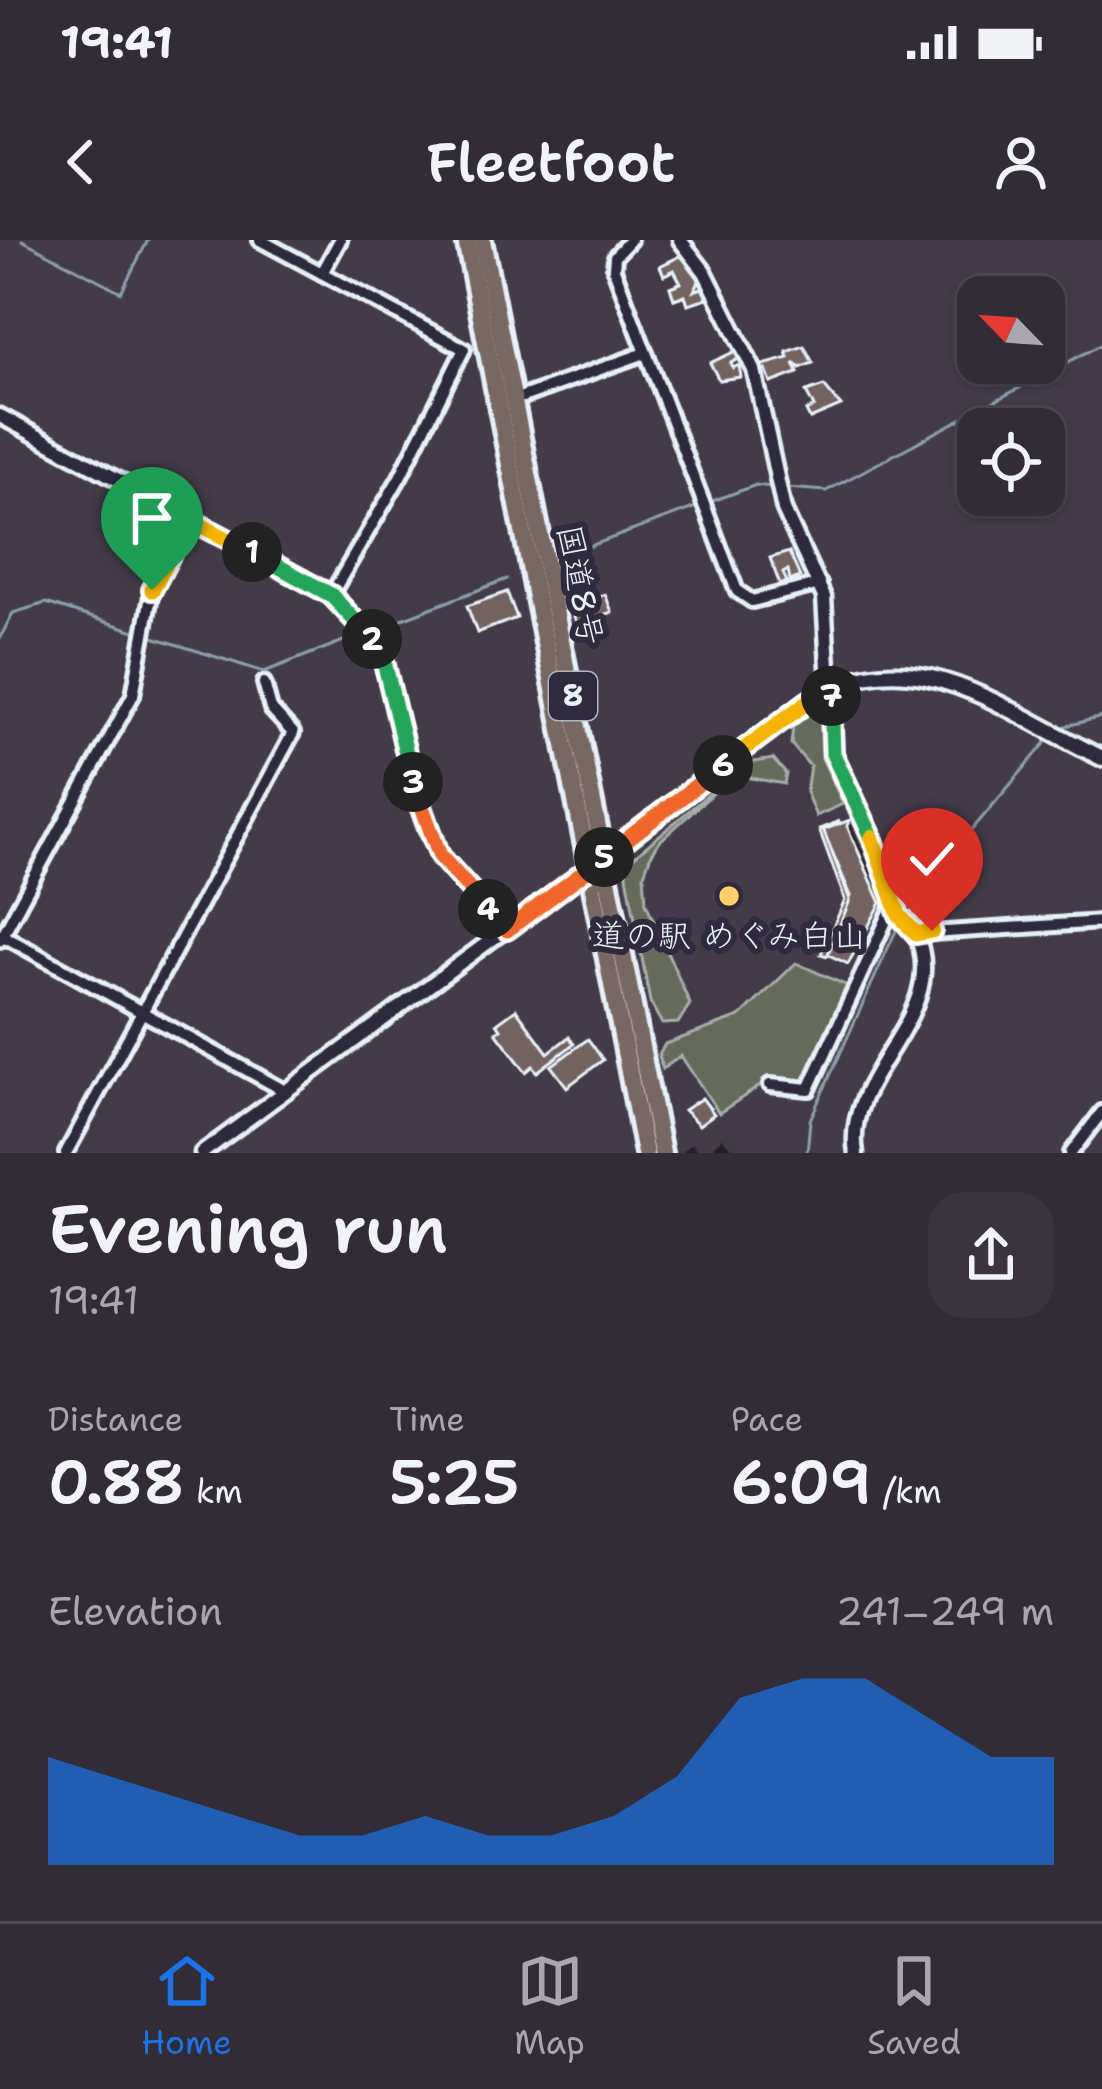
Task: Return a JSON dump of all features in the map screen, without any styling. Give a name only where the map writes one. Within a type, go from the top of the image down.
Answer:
[{"type":"highway","name":"国道8号","points":[[466,240],[645,1153]]},
{"type":"highway","name":"国道8号","points":[[482,240],[662,1153]]},
{"type":"main road","points":[[589,868],[833,683],[868,671],[908,670],[944,680],[1102,758]]},
{"type":"street","points":[[260,240],[464,349],[400,477],[331,595]]},
{"type":"street","points":[[322,273],[340,240]]},
{"type":"street","points":[[630,240],[615,256],[614,269],[702,505],[742,596],[752,601],[820,584]]},
{"type":"street","points":[[680,240],[705,272],[754,370],[782,501],[820,584],[833,683],[829,717],[833,754],[870,832],[902,918],[926,957],[924,985],[854,1117],[856,1153]]},
{"type":"street","points":[[514,400],[645,353]]},
{"type":"street","points":[[0,416],[331,595],[360,624],[382,653],[426,827],[440,856],[507,930]]},
{"type":"street","points":[[189,519],[152,590],[133,695],[1,937],[285,1091]]},
{"type":"street","points":[[66,1153],[293,733],[271,709],[264,682]]},
{"type":"street","points":[[202,1153],[589,868]]},
{"type":"street","points":[[770,1085],[809,1089],[895,901]]},
{"type":"street","points":[[916,934],[1102,922]]},
{"type":"street","points":[[1071,1153],[1102,1112]]},
{"type":"green space","points":[[814,709],[820,712],[822,758],[843,804],[816,816],[806,792],[810,766],[791,744],[793,727]]},
{"type":"green space","points":[[773,759],[786,774],[784,784],[741,776],[720,787],[659,842],[650,857],[644,874],[646,903],[690,1004],[678,1023],[662,1024],[650,1002],[625,864],[748,763]]},
{"type":"green space","points":[[796,963],[852,988],[809,1081],[766,1082],[719,1113],[681,1056],[662,1069],[659,1055],[665,1044],[740,1017]]},
{"type":"building","points":[[683,255],[700,279],[694,291],[702,288],[707,298],[688,304],[685,295],[674,299],[670,287],[681,283],[674,270],[664,275],[660,266]]},
{"type":"building","points":[[683,255],[700,279],[694,291],[702,288],[707,298],[688,304],[685,295],[674,299],[670,287],[681,283],[674,270],[664,275],[660,266]]},
{"type":"building","points":[[804,346],[813,363],[800,368],[794,363],[798,373],[771,383],[766,370],[760,372],[759,366],[789,358],[787,352]]},
{"type":"building","points":[[736,351],[740,358],[731,363],[733,368],[739,365],[741,377],[719,380],[710,363]]},
{"type":"building","points":[[824,386],[841,406],[810,419],[806,411],[814,407],[806,392]]},
{"type":"building","points":[[789,552],[800,577],[790,581],[788,570],[783,573],[787,582],[780,585],[770,558]]},
{"type":"building","points":[[507,592],[517,618],[477,633],[467,606]]},
{"type":"building","points":[[605,594],[612,612],[577,625],[572,610]]},
{"type":"building","points":[[850,820],[847,826],[881,903],[848,964],[827,954],[851,896],[823,830]]},
{"type":"building","points":[[840,821],[823,829],[850,900],[827,956],[821,954],[845,900],[819,829]]},
{"type":"building","points":[[936,880],[950,887],[928,924],[911,913],[926,883],[933,886]]},
{"type":"building","points":[[516,1009],[548,1053],[569,1037],[574,1044],[537,1072],[533,1066],[526,1072],[496,1032],[501,1029],[497,1023]]},
{"type":"building","points":[[588,1039],[603,1060],[567,1087],[551,1066]]},
{"type":"building","points":[[702,1098],[714,1114],[699,1125],[684,1110]]},
{"type":"waterway","points":[[22,240],[121,292],[148,240]]},
{"type":"waterway","points":[[787,488],[826,491],[1102,344]]},
{"type":"waterway","points":[[566,555],[756,485],[771,487]]},
{"type":"waterway","points":[[368,632],[507,579]]},
{"type":"waterway","points":[[0,638],[13,613],[46,603],[138,632]]},
{"type":"waterway","points":[[147,635],[264,672],[359,635]]},
{"type":"waterway","points":[[1058,728],[1102,717]]},
{"type":"waterway","points":[[903,916],[919,884],[937,871],[1048,740]]},
{"type":"waterway","points":[[807,1153],[810,1120],[899,924]]},
{"type":"place","name":"道の駅 めぐみ白山","points":[[729,896]]},
{"type":"route","points":[[152,590],[189,519],[331,595],[354,615],[382,653],[415,794],[440,856],[507,930],[574,884],[833,683],[829,717],[833,754],[870,832],[899,915],[916,934],[932,931]]}]
